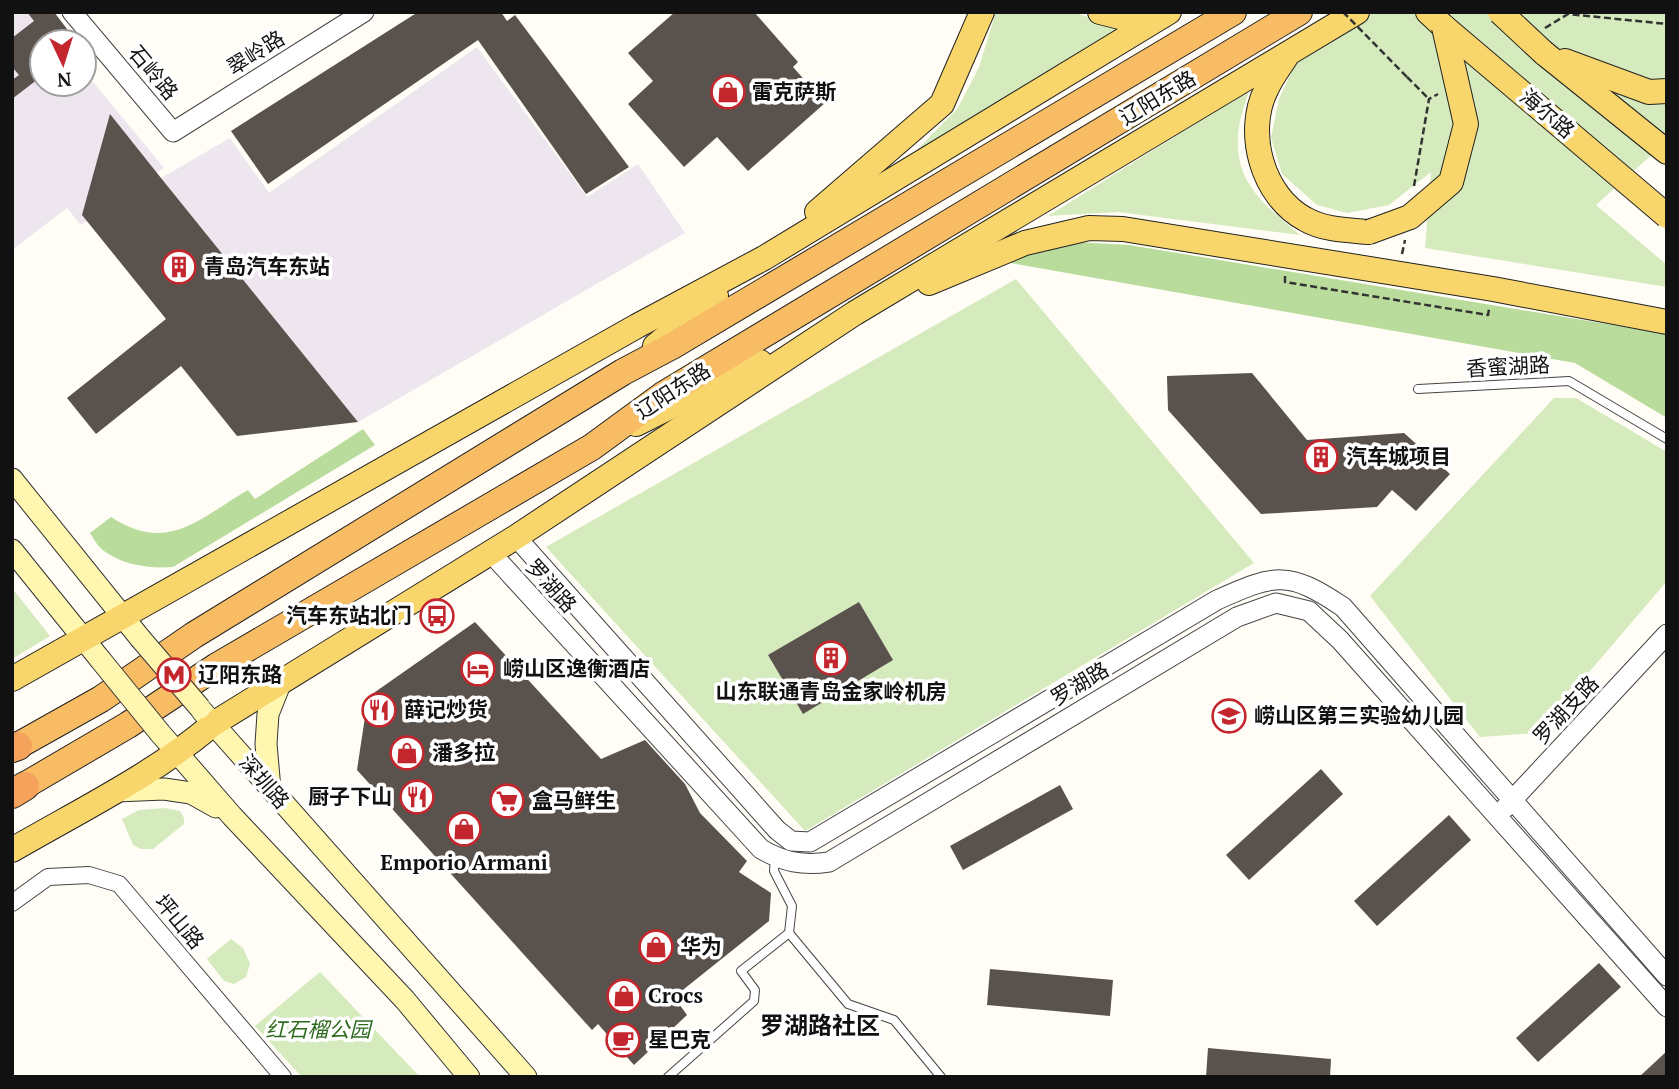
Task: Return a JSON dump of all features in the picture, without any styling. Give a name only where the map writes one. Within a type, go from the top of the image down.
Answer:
[{"type":"highway","name":"辽阳东路","points":[[14,748],[101,699],[194,635],[623,372],[824,257],[1233,12]]},
{"type":"highway","name":"辽阳东路","points":[[16,791],[128,725],[217,666],[592,447],[663,395],[1299,12]]},
{"type":"main road","points":[[623,372],[764,258],[942,104],[982,12]]},
{"type":"main road","points":[[1100,12],[1120,16],[1166,14]]},
{"type":"main road","name":"辽阳东路","points":[[12,850],[114,791],[168,743],[206,716],[280,684],[516,537],[855,313],[1357,12]]},
{"type":"main road","points":[[1500,12],[1544,54],[1667,152]]},
{"type":"main road","points":[[12,679],[92,649],[124,618],[637,326],[764,258],[1166,14]]},
{"type":"main road","points":[[1287,54],[1265,91],[1257,121],[1258,151],[1268,179],[1282,201],[1305,219],[1337,230],[1368,232],[1410,217],[1451,182],[1466,124],[1436,20]]},
{"type":"main road","name":"海尔路","points":[[1436,20],[1667,216]]},
{"type":"main road","points":[[1544,54],[1649,92],[1667,90]]},
{"type":"main road","points":[[592,447],[855,313],[1025,243],[1089,228],[1124,229],[1493,289],[1667,322]]},
{"type":"main road","name":"深圳路","points":[[12,479],[206,716],[526,1077]]},
{"type":"main road","points":[[12,550],[168,743],[232,816],[405,1000],[469,1077]]},
{"type":"main road","points":[[270,789],[268,714],[280,684]]},
{"type":"main road","points":[[114,791],[164,789],[191,793],[232,816]]},
{"type":"street","name":"石岭路","points":[[72,12],[173,132]]},
{"type":"street","name":"翠岭路","points":[[173,132],[364,12]]},
{"type":"street","points":[[516,537],[777,830],[791,841],[810,842],[1217,600],[1259,581],[1290,580],[1316,588],[1343,607],[1667,976]]},
{"type":"street","name":"罗湖路","points":[[491,553],[761,849],[775,857],[809,865],[829,862],[1237,617],[1276,603],[1309,611],[1340,640],[1667,1007]]},
{"type":"street","name":"罗湖支路","points":[[1497,816],[1667,634]]},
{"type":"street","name":"坪山路","points":[[12,903],[48,877],[89,875],[119,884],[283,1077]]},
{"type":"lane","name":"香蜜湖路","points":[[1418,389],[1569,381],[1667,439]]},
{"type":"lane","points":[[668,1077],[754,1001],[755,990],[741,971],[789,933],[792,906],[774,871],[775,857]]},
{"type":"lane","points":[[789,933],[848,1004],[894,1020],[941,1077]]},
{"type":"path","points":[[1343,12],[1429,99],[1413,190]]},
{"type":"path","points":[[1566,12],[1667,24]]},
{"type":"path","points":[[1402,254],[1407,229]]},
{"type":"path","points":[[1288,256],[1285,282],[1488,314],[1493,289]]},
{"type":"shaded area","points":[[12,12],[36,12],[39,28],[28,28],[28,98],[98,98],[98,88],[164,168],[81,225],[67,208],[12,250]]},
{"type":"shaded area","points":[[477,47],[587,197],[638,164],[685,233],[358,422],[161,178],[230,138],[269,193]]},
{"type":"green space","points":[[996,12],[1076,12],[1103,25],[1130,27],[907,160],[958,108],[979,67]]},
{"type":"green space","points":[[1373,12],[1667,12],[1667,141],[1596,205],[1667,265],[1667,287],[1425,248],[1431,172],[1389,205],[1347,213],[1317,205],[1282,174],[1271,138],[1279,99],[1297,60]]},
{"type":"green space","points":[[1249,90],[1238,132],[1242,169],[1256,194],[1300,235],[1118,212],[1048,216]]},
{"type":"green space","points":[[1074,242],[1129,245],[1667,334],[1667,418],[1575,363],[1005,262]]},
{"type":"green space","points":[[1016,279],[1254,563],[805,831],[546,547]]},
{"type":"green space","points":[[1554,398],[1576,398],[1667,452],[1667,581],[1537,733],[1480,737],[1370,596]]},
{"type":"green space","points":[[363,429],[375,445],[173,567],[146,567],[120,560],[102,549],[90,533],[111,517],[131,528],[149,532],[182,528],[248,490],[255,499]]},
{"type":"green space","points":[[12,588],[50,636],[12,659]]},
{"type":"green space","points":[[165,808],[180,811],[184,824],[153,849],[141,849],[133,845],[122,819],[139,810]]},
{"type":"green space","points":[[231,939],[243,948],[250,964],[246,977],[234,984],[224,981],[207,959]]},
{"type":"green space","name":"红石榴公园","points":[[320,972],[420,1077],[302,1077],[255,1026]]},
{"type":"building","points":[[27,12],[54,12],[66,28],[28,28],[28,87],[12,99],[12,80],[19,75],[12,67],[12,38],[34,21]]},
{"type":"building","points":[[418,12],[501,12],[507,21],[515,15],[629,167],[586,194],[478,40],[268,184],[231,131]]},
{"type":"building","name":"雷克萨斯","points":[[675,12],[754,12],[798,62],[793,67],[825,103],[748,171],[717,137],[684,167],[628,104],[653,81],[628,53]]},
{"type":"building","name":"青岛汽车东站","points":[[110,114],[358,422],[237,436],[181,366],[96,434],[67,398],[166,319],[82,215]]},
{"type":"building","name":"汽车城项目","points":[[1252,373],[1307,440],[1404,433],[1450,474],[1416,511],[1392,490],[1377,507],[1261,514],[1168,410],[1167,376]]},
{"type":"building","name":"山东联通青岛金家岭机房","points":[[859,602],[893,660],[803,714],[768,655]]},
{"type":"building","points":[[475,622],[601,759],[645,740],[685,784],[700,813],[747,861],[739,872],[771,893],[769,921],[674,997],[687,1015],[634,1065],[598,1024],[592,1030],[357,770],[368,697]]},
{"type":"building","points":[[1321,769],[1343,794],[1249,880],[1226,855]]},
{"type":"building","points":[[1060,785],[1073,809],[963,870],[950,846]]},
{"type":"building","points":[[1449,815],[1471,840],[1377,926],[1354,901]]},
{"type":"building","points":[[1599,963],[1621,987],[1538,1062],[1516,1038]]},
{"type":"building","points":[[990,969],[1113,980],[1110,1016],[987,1005]]},
{"type":"building","points":[[1208,1048],[1331,1059],[1330,1077],[1206,1077]]},
{"type":"building","points":[[1667,1051],[1667,1077],[1639,1077]]},
{"type":"place","name":"雷克萨斯","points":[[728,92]]},
{"type":"place","name":"青岛汽车东站","points":[[179,267]]},
{"type":"place","name":"汽车城项目","points":[[1321,457]]},
{"type":"place","name":"汽车东站北门","points":[[437,616]]},
{"type":"place","name":"山东联通青岛金家岭机房","points":[[831,658]]},
{"type":"place","name":"崂山区逸衡酒店","points":[[478,669]]},
{"type":"place","name":"辽阳东路","points":[[174,675]]},
{"type":"place","name":"薛记炒货","points":[[379,710]]},
{"type":"place","name":"崂山区第三实验幼儿园","points":[[1229,716]]},
{"type":"place","name":"潘多拉","points":[[407,753]]},
{"type":"place","name":"厨子下山","points":[[417,797]]},
{"type":"place","name":"盒马鲜生","points":[[507,801]]},
{"type":"place","name":"Emporio Armani","points":[[464,829]]},
{"type":"place","name":"华为","points":[[656,947]]},
{"type":"place","name":"Crocs","points":[[624,996]]},
{"type":"place","name":"星巴克","points":[[623,1040]]},
{"type":"district","name":"罗湖路社区","points":[[820,1026]]}]
